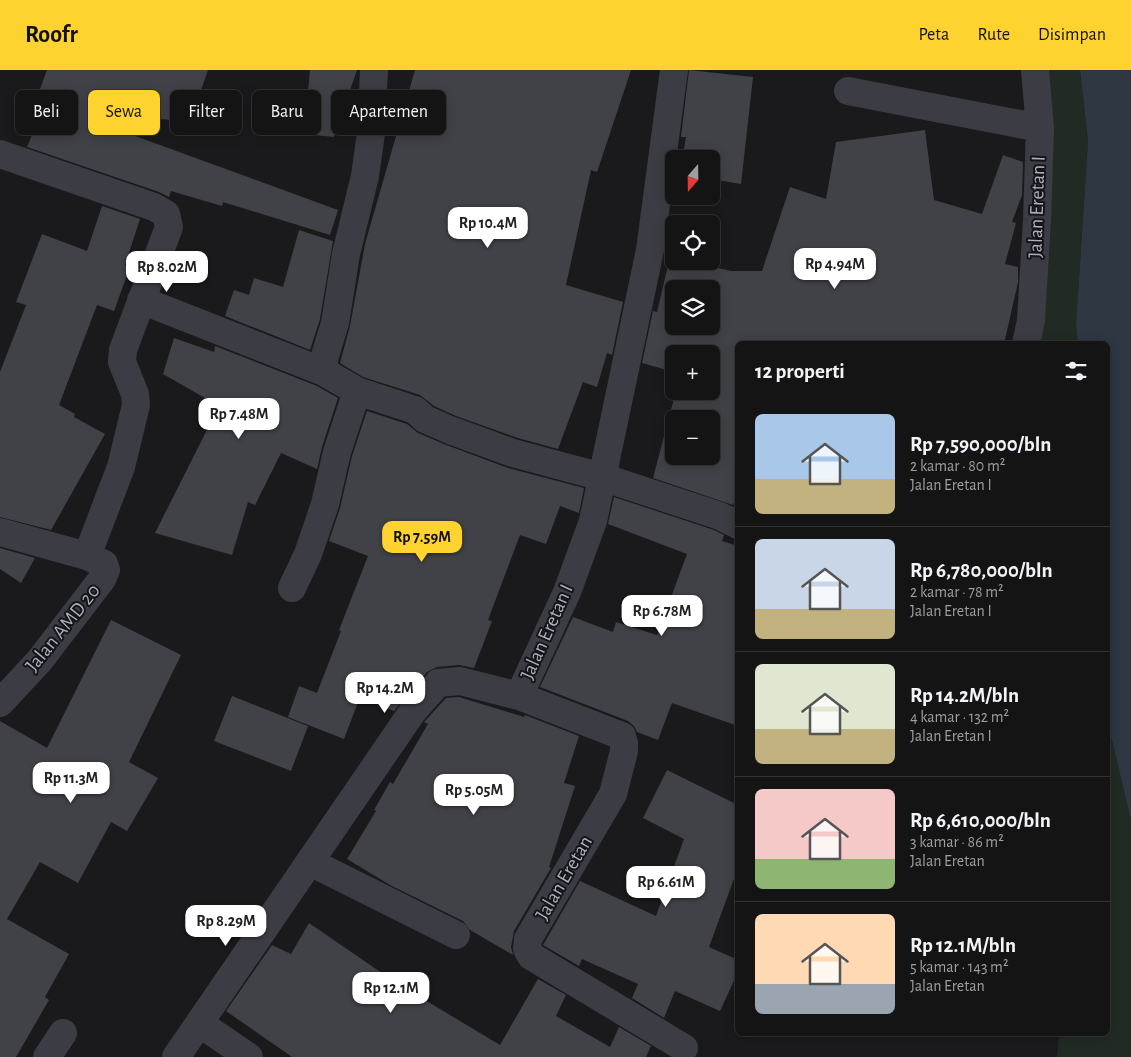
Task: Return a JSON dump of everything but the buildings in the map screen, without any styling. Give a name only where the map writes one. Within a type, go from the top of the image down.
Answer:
[{"type":"street","points":[[324,372],[324,358],[335,322],[346,254],[365,176],[371,133],[374,70]]},
{"type":"street","name":"Jalan Eretan I","points":[[176,1057],[413,711],[438,683],[460,681],[519,696],[567,592],[593,521],[650,250],[674,70]]},
{"type":"street","name":"Jalan Eretan I","points":[[1027,341],[1031,320],[1034,278],[1040,128],[1035,70]]},
{"type":"street","points":[[848,91],[1040,128]]},
{"type":"street","points":[[0,154],[154,207],[166,214],[169,227],[122,350],[122,362],[136,394],[136,405],[121,467],[87,556]]},
{"type":"street","points":[[141,300],[324,372],[357,391],[414,410],[425,419],[459,434],[513,453],[602,477],[720,516],[735,524]]},
{"type":"street","points":[[292,588],[308,554],[325,504],[337,452],[357,391]]},
{"type":"street","name":"Jalan AMD 20","points":[[0,532],[87,556],[104,564],[106,570],[102,579],[40,660],[0,704]]},
{"type":"street","name":"Jalan Eretan","points":[[519,696],[622,736],[624,742],[624,751],[613,794],[528,939],[527,949],[530,956],[684,1048]]},
{"type":"street","points":[[310,862],[456,935]]},
{"type":"street","points":[[199,1023],[249,1057]]},
{"type":"street","points":[[47,1057],[63,1033]]},
{"type":"shaded area","points":[[1035,70],[1080,70],[1088,141],[1076,324],[1078,341],[1023,341]]},
{"type":"shaded area","points":[[1110,732],[1131,820],[1131,1057],[1057,1057],[1059,1036],[1110,1036]]},
{"type":"water","points":[[1080,70],[1131,70],[1131,820],[1110,732],[1110,341],[1078,341],[1076,324],[1088,141]]}]
